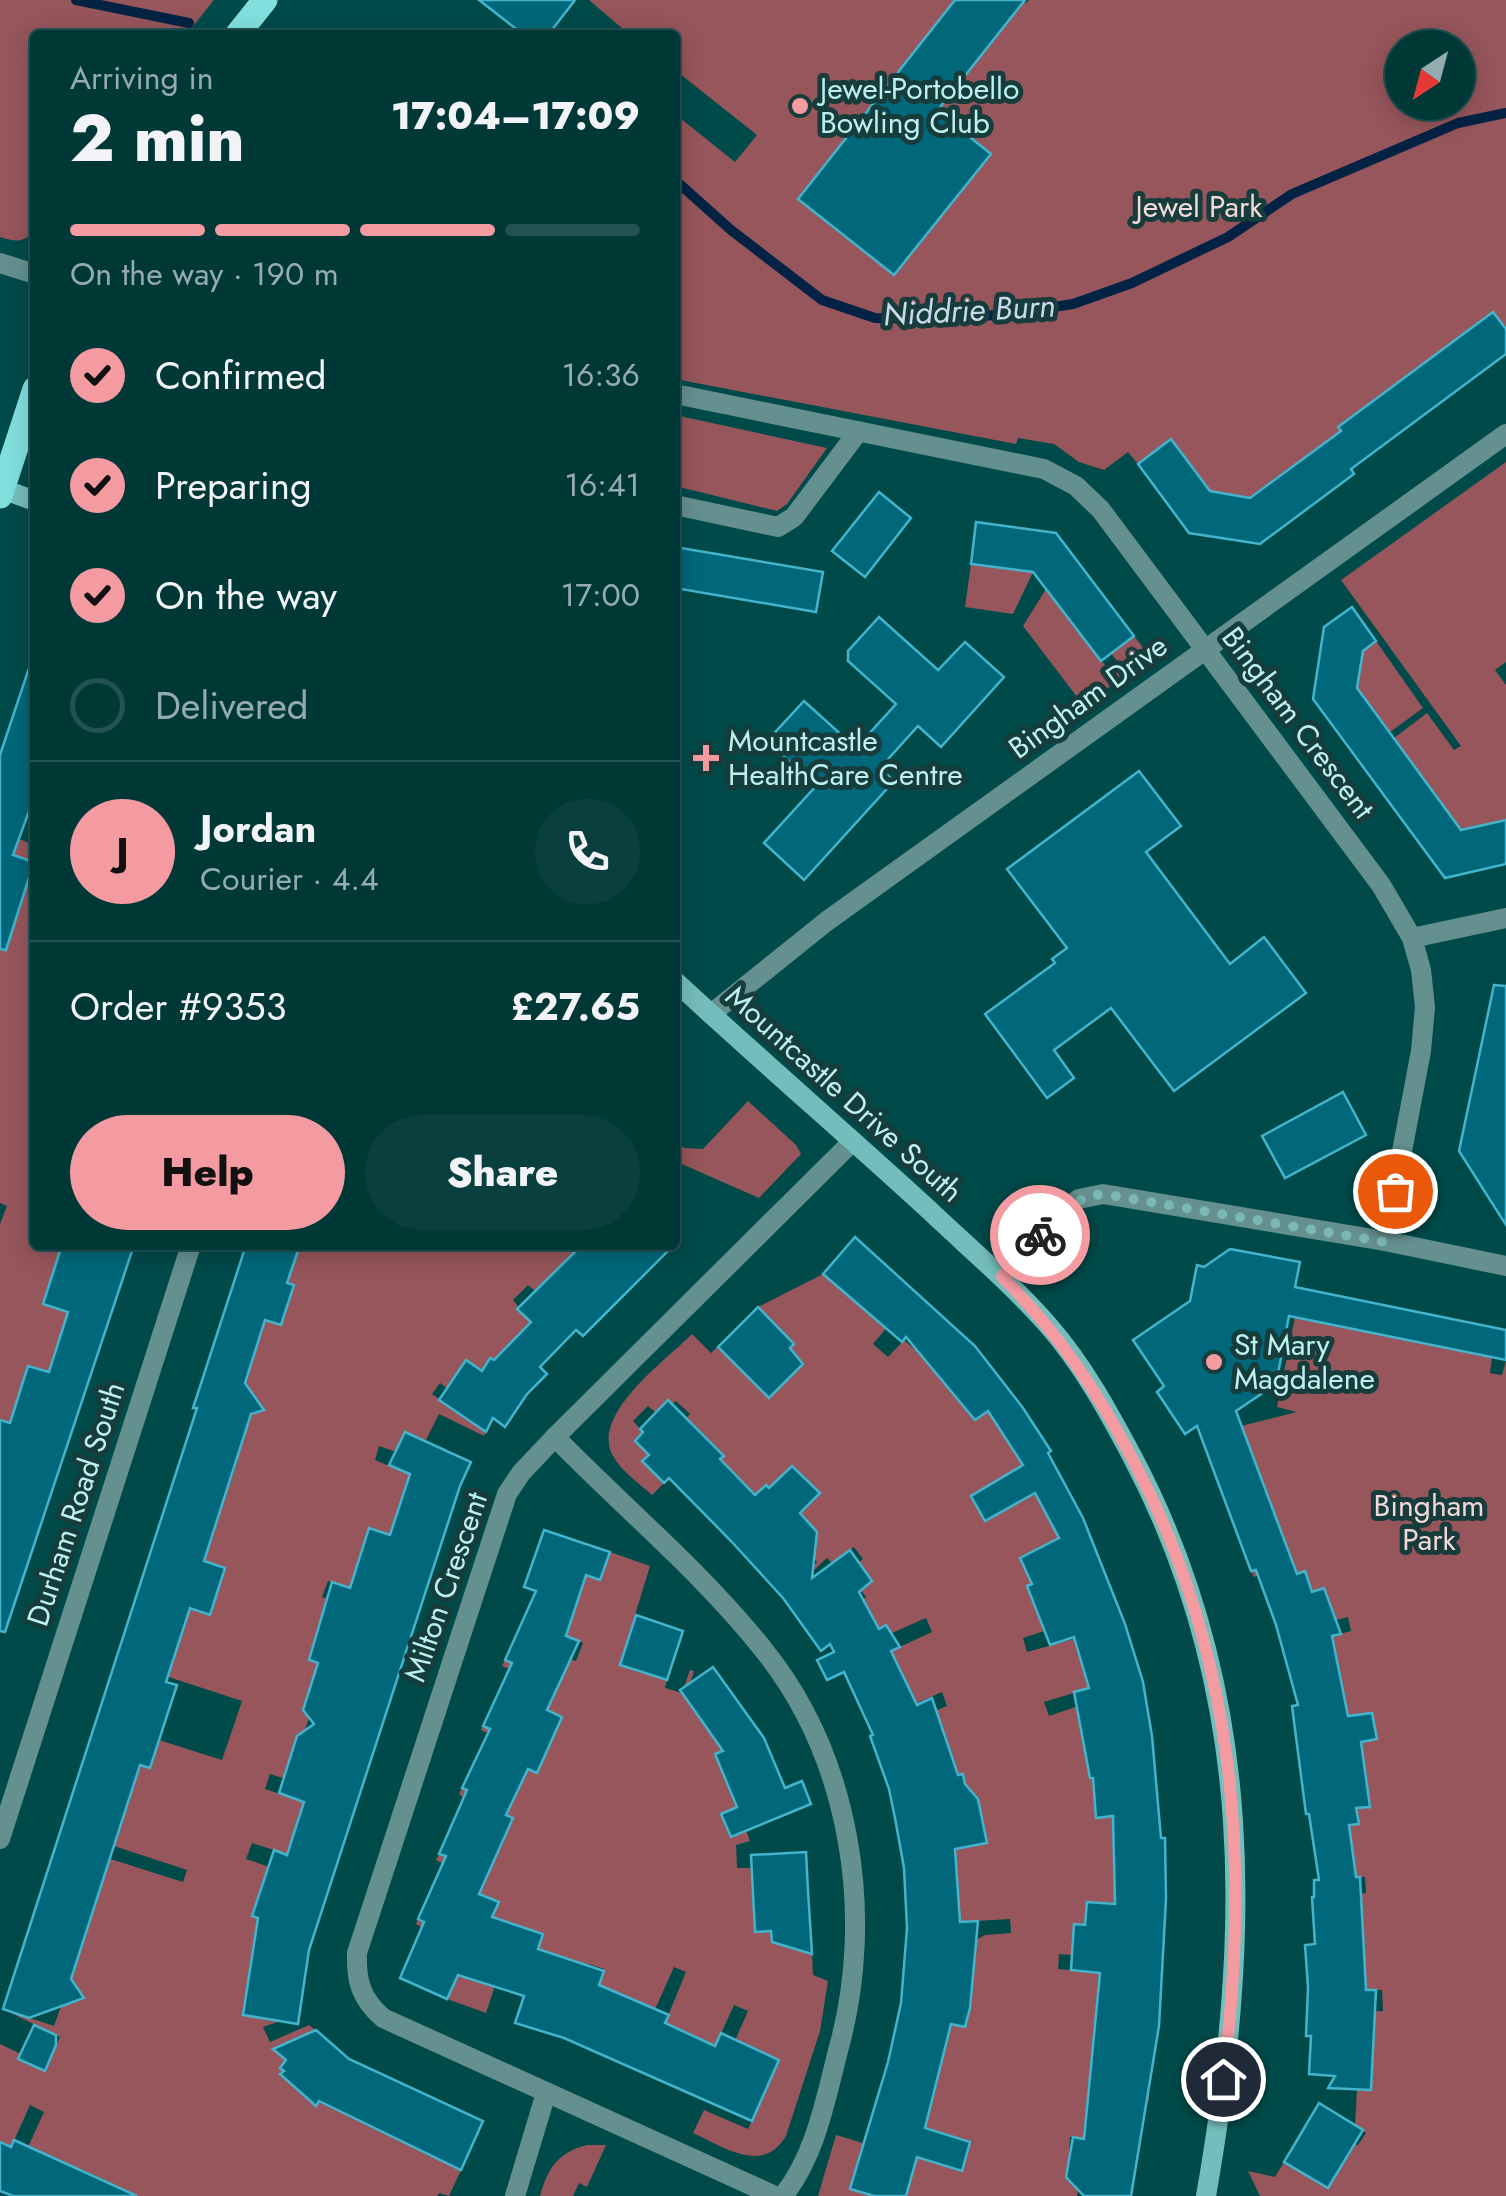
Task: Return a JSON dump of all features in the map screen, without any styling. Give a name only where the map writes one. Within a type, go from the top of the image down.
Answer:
[{"type":"main road","points":[[241,30],[265,0]]},
{"type":"main road","points":[[1,493],[30,404]]},
{"type":"street","points":[[0,263],[30,272]]},
{"type":"street","name":"Bingham Crescent","points":[[680,395],[1044,470],[1076,486],[1102,510],[1381,884],[1412,938],[1424,989],[1424,1028],[1385,1242]]},
{"type":"street","points":[[680,506],[778,527],[794,517],[858,432]]},
{"type":"street","name":"Bingham Drive","points":[[710,1014],[827,921],[1506,434]]},
{"type":"street","points":[[1,493],[30,499]]},
{"type":"street","points":[[1412,938],[1506,918]]},
{"type":"street","name":"Mountcastle Drive South","points":[[680,986],[1002,1277],[1066,1348],[1110,1416],[1160,1509],[1214,1670],[1229,1757],[1234,1819],[1230,2021],[1206,2196]]},
{"type":"street","name":"Milton Crescent","points":[[775,2196],[383,2018],[364,1998],[356,1974],[357,1953],[502,1508],[521,1473],[854,1141]]},
{"type":"street","points":[[1002,1277],[1068,1207],[1079,1199],[1103,1194],[1506,1266]]},
{"type":"street","name":"Durham Road South","points":[[0,1839],[189,1250]]},
{"type":"street","points":[[555,1438],[737,1618],[766,1652],[815,1737],[839,1804],[854,1893],[852,1986],[816,2128],[798,2172],[782,2196]]},
{"type":"street","points":[[515,2196],[546,2093]]},
{"type":"green space","points":[[0,0],[214,0],[190,30],[30,30],[30,235],[19,240],[0,237]]},
{"type":"green space","name":"Jewel Park","points":[[589,0],[1506,0],[1506,329],[1493,312],[1339,427],[1363,461],[1351,470],[1251,498],[1209,491],[1171,440],[1138,464],[1128,452],[1104,470],[1079,462],[1054,444],[1018,438],[1016,444],[680,380],[680,118],[735,162],[757,135],[680,74],[680,30],[624,30]]},
{"type":"green space","points":[[680,416],[827,448],[787,504],[777,511],[680,487]]},
{"type":"green space","points":[[1506,462],[1506,662],[1495,670],[1506,685],[1506,820],[1461,830],[1361,763],[1427,713],[1454,750],[1461,746],[1341,580]]},
{"type":"green space","points":[[971,564],[1033,572],[1013,614],[965,607]]},
{"type":"green space","points":[[1046,589],[1108,669],[1117,661],[1111,653],[1134,636],[1150,656],[1084,706],[1023,626]]},
{"type":"green space","points":[[1376,641],[1423,708],[1356,757],[1357,688],[1363,651]]},
{"type":"green space","points":[[19,839],[30,843],[30,861],[14,855]]},
{"type":"green space","points":[[30,868],[30,1250],[69,1250],[56,1264],[43,1304],[68,1312],[55,1353],[85,1385],[28,1366],[22,1384],[67,1442],[0,1420],[0,1224],[7,1206],[0,1203],[0,916]]},
{"type":"green space","points":[[748,1101],[801,1154],[759,1198],[680,1163],[680,1144],[684,1148],[703,1149]]},
{"type":"green space","points":[[298,1250],[578,1250],[557,1295],[543,1282],[535,1291],[528,1285],[513,1300],[531,1322],[503,1352],[532,1385],[491,1358],[482,1371],[466,1360],[447,1388],[440,1383],[432,1394],[486,1432],[484,1436],[439,1414],[425,1442],[396,1452],[379,1446],[375,1460],[457,1494],[456,1499],[407,1484],[392,1529],[397,1537],[370,1529],[372,1595],[328,1581],[322,1597],[365,1612],[313,1647],[309,1659],[395,1687],[393,1694],[345,1678],[308,1694],[303,1710],[309,1718],[292,1752],[308,1786],[270,1774],[265,1789],[353,1817],[350,1824],[302,1809],[287,1854],[252,1843],[246,1859],[330,1887],[282,1873],[262,1885],[252,1916],[288,1928],[282,1947],[308,1954],[254,1948],[243,2015],[270,2020],[284,2015],[286,2019],[263,2027],[270,2042],[309,2025],[314,2029],[303,2041],[274,2050],[286,2060],[281,2074],[316,2105],[337,2080],[419,2118],[429,2096],[440,2101],[418,2150],[461,2170],[449,2196],[103,2196],[109,2182],[81,2169],[76,2178],[56,2159],[28,2147],[44,2112],[30,2105],[0,2172],[0,2044],[45,2071],[60,2037],[3,2009],[54,2026],[63,2001],[75,2001],[79,1991],[75,1986],[16,1966],[19,1958],[43,1967],[82,1920],[36,1905],[38,1898],[63,1906],[101,1860],[55,1845],[57,1842],[183,1882],[187,1870],[114,1846],[120,1800],[75,1786],[77,1780],[102,1788],[140,1765],[150,1768],[157,1746],[94,1725],[96,1720],[222,1760],[242,1701],[141,1668],[172,1602],[210,1614],[225,1569],[153,1544],[175,1549],[209,1546],[218,1520],[217,1498],[173,1480],[197,1488],[202,1475],[230,1484],[238,1458],[231,1455],[237,1438],[192,1423],[193,1419],[224,1429],[257,1412],[260,1404],[256,1398],[241,1393],[251,1315],[281,1324],[293,1285],[278,1279]]},
{"type":"green space","points":[[823,1274],[888,1326],[873,1344],[888,1357],[904,1340],[919,1353],[947,1321],[988,1411],[1023,1465],[999,1479],[1014,1504],[1036,1493],[1076,1567],[1028,1586],[1040,1619],[1117,1607],[1023,1638],[1027,1652],[1074,1639],[1088,1685],[1140,1673],[1044,1702],[1049,1716],[1090,1702],[1098,1746],[1097,1818],[1159,1813],[1114,1840],[1115,1886],[1122,1904],[1087,1902],[1085,1925],[1074,1924],[1161,1963],[1059,1954],[1058,1969],[1104,1973],[1159,2026],[1158,2032],[1089,2089],[1149,2095],[1149,2100],[1087,2139],[1070,2137],[1069,2153],[1137,2164],[1135,2173],[1069,2161],[1066,2177],[1078,2190],[1077,2196],[906,2196],[917,2158],[961,2170],[970,2142],[925,2128],[938,2081],[886,2066],[889,2056],[941,2068],[951,2024],[965,2027],[971,2003],[901,1996],[902,1993],[970,1999],[960,1948],[985,1935],[1011,1933],[1010,1919],[907,1925],[907,1921],[960,1918],[956,1858],[903,1862],[903,1858],[987,1843],[976,1797],[962,1787],[933,1780],[925,1715],[947,1706],[942,1692],[868,1725],[913,1697],[891,1651],[932,1632],[926,1618],[883,1637],[862,1600],[866,1597],[860,1589],[872,1580],[861,1567],[847,1570],[863,1559],[854,1547],[832,1563],[827,1558],[783,1599],[781,1595],[817,1562],[786,1528],[819,1493],[792,1466],[769,1488],[765,1485],[755,1495],[726,1466],[692,1501],[685,1495],[724,1455],[686,1418],[690,1414],[676,1401],[672,1404],[667,1400],[663,1413],[648,1406],[633,1421],[643,1432],[635,1441],[649,1455],[643,1461],[664,1483],[652,1495],[613,1456],[609,1440],[621,1406],[692,1334],[711,1353],[717,1347],[769,1398],[794,1343],[758,1307]]},
{"type":"green space","name":"Bingham Park","points":[[1295,1317],[1492,1357],[1490,1373],[1502,1375],[1506,1360],[1506,2196],[1260,2196],[1248,2171],[1275,2177],[1284,2162],[1328,2188],[1354,2144],[1358,2145],[1366,2133],[1355,2125],[1357,2089],[1371,2089],[1375,2021],[1307,2017],[1323,2012],[1383,2011],[1382,1990],[1366,1990],[1365,1966],[1323,1967],[1315,1939],[1364,1935],[1361,1894],[1366,1893],[1365,1877],[1319,1880],[1318,1876],[1355,1871],[1349,1825],[1358,1823],[1322,1812],[1369,1806],[1352,1743],[1377,1738],[1372,1713],[1348,1716],[1344,1698],[1322,1691],[1295,1697],[1293,1689],[1334,1678],[1340,1671],[1337,1656],[1329,1657],[1324,1638],[1351,1631],[1348,1617],[1280,1634],[1324,1589],[1312,1592],[1305,1571],[1290,1577],[1285,1566],[1254,1577],[1251,1571],[1290,1557],[1245,1435],[1201,1436],[1297,1412],[1277,1407]]},
{"type":"green space","points":[[610,1552],[650,1566],[620,1664],[667,1680],[665,1688],[682,1693],[690,1670],[694,1671],[691,1681],[742,1735],[759,1728],[762,1735],[715,1754],[736,1808],[722,1814],[746,1830],[750,1841],[736,1845],[737,1868],[752,1868],[755,1932],[771,1931],[772,1942],[812,1954],[813,1975],[828,1981],[820,2031],[786,2136],[766,2154],[742,2154],[693,2133],[704,2110],[748,2129],[779,2060],[730,2052],[748,2011],[734,2005],[693,2095],[687,2093],[709,2044],[665,2023],[686,1972],[674,1967],[629,2067],[623,2064],[648,2007],[604,1987],[597,1993],[604,1969],[589,1964],[566,2039],[561,2037],[575,1992],[530,1977],[543,1934],[528,1929],[503,1962],[486,2013],[447,1999],[466,1954],[419,1933],[421,1927],[416,1924],[418,1919],[467,1940],[490,1924],[498,1902],[458,1884],[462,1874],[436,1860],[439,1854],[487,1875],[507,1831],[459,1794],[462,1788],[508,1810],[528,1768],[496,1737],[481,1730],[483,1726],[530,1747],[562,1717],[547,1710],[548,1692],[507,1673],[509,1669],[502,1666],[505,1660],[562,1656],[576,1661],[583,1643],[524,1617],[536,1591],[576,1604],[586,1575],[600,1580]]},
{"type":"green space","points":[[836,2135],[863,2143],[850,2189],[874,2196],[818,2196]]},
{"type":"green space","points":[[587,2145],[606,2145],[587,2187],[579,2183],[573,2196],[540,2196],[555,2163],[568,2152]]},
{"type":"building","points":[[479,0],[575,0],[552,30],[518,30]]},
{"type":"building","points":[[955,0],[1025,0],[937,111],[991,154],[894,275],[798,199]]},
{"type":"building","points":[[1493,312],[1506,329],[1506,354],[1351,469],[1354,474],[1260,544],[1189,533],[1138,464],[1171,439],[1210,491],[1250,498]]},
{"type":"building","points":[[879,492],[911,518],[865,577],[832,551]]},
{"type":"building","points":[[976,522],[1056,533],[1134,636],[1101,661],[1033,572],[971,564]]},
{"type":"building","points":[[680,548],[823,572],[816,612],[680,589]]},
{"type":"building","points":[[1352,607],[1376,641],[1363,651],[1357,688],[1461,830],[1506,820],[1506,864],[1445,878],[1313,699],[1324,627]]},
{"type":"building","points":[[879,617],[938,670],[965,642],[1004,677],[941,747],[918,726],[880,768],[894,781],[804,880],[764,843],[816,786],[767,741],[804,701],[856,748],[896,704],[848,661],[848,651]]},
{"type":"building","points":[[30,665],[30,809],[13,855],[30,861],[30,875],[6,950],[0,949],[0,755]]},
{"type":"building","points":[[1139,771],[1181,826],[1146,852],[1230,964],[1264,937],[1306,993],[1174,1091],[1111,1008],[1054,1050],[1074,1078],[1047,1098],[985,1014],[1055,963],[1052,959],[1067,948],[1007,869]]},
{"type":"building","points":[[1494,985],[1506,986],[1506,1225],[1459,1151]]},
{"type":"building","points":[[1343,1092],[1366,1135],[1285,1178],[1262,1136]]},
{"type":"building","points":[[855,1237],[975,1346],[1051,1451],[1048,1453],[1083,1518],[1125,1624],[1143,1682],[1161,1838],[1165,1838],[1166,1899],[1159,2026],[1131,2196],[1084,2196],[1066,2177],[1073,2137],[1084,2139],[1100,1973],[1071,1970],[1074,1924],[1085,1925],[1087,1902],[1115,1904],[1113,1816],[1096,1818],[1093,1778],[1074,1692],[1089,1688],[1074,1637],[1050,1645],[1020,1558],[1059,1538],[1035,1493],[985,1521],[971,1496],[1023,1465],[988,1411],[975,1420],[906,1337],[902,1342],[823,1274]]},
{"type":"building","points":[[1230,1249],[1300,1262],[1295,1287],[1506,1330],[1506,1360],[1289,1316],[1276,1384],[1236,1411],[1297,1574],[1305,1571],[1312,1592],[1324,1588],[1341,1634],[1332,1636],[1348,1716],[1372,1713],[1377,1739],[1361,1742],[1370,1807],[1356,1808],[1359,1824],[1349,1825],[1356,1877],[1360,1877],[1366,1990],[1376,1990],[1371,2090],[1328,2088],[1335,2076],[1309,2074],[1311,2036],[1306,2036],[1305,1945],[1315,1944],[1312,1897],[1314,1880],[1319,1880],[1292,1706],[1298,1705],[1276,1625],[1256,1570],[1251,1571],[1197,1426],[1185,1434],[1157,1392],[1164,1386],[1133,1340],[1190,1301],[1197,1265],[1204,1267]]},
{"type":"building","points":[[60,1250],[132,1250],[5,1632],[0,1631],[0,1420],[10,1423],[28,1366],[49,1372],[68,1312],[43,1304]]},
{"type":"building","points":[[244,1250],[298,1250],[287,1283],[294,1285],[281,1325],[265,1320],[245,1383],[264,1410],[251,1414],[204,1561],[225,1568],[210,1615],[190,1608],[166,1682],[177,1685],[150,1768],[140,1765],[71,1979],[84,1998],[29,2018],[3,2009],[197,1408],[193,1408]]},
{"type":"building","points":[[577,1250],[669,1250],[583,1336],[576,1330],[540,1367],[547,1374],[527,1394],[505,1427],[493,1418],[486,1432],[439,1400],[466,1360],[482,1371],[490,1358],[494,1360],[531,1322],[517,1309]]},
{"type":"building","points":[[758,1307],[794,1344],[790,1348],[803,1364],[769,1398],[718,1347]]},
{"type":"building","points":[[668,1400],[724,1456],[720,1459],[755,1495],[766,1485],[769,1488],[792,1466],[820,1493],[800,1513],[817,1532],[812,1578],[850,1550],[872,1581],[859,1592],[879,1629],[886,1625],[900,1647],[891,1651],[917,1705],[932,1698],[958,1775],[963,1774],[965,1784],[978,1799],[987,1843],[955,1849],[960,1922],[978,1921],[970,2008],[965,2027],[951,2024],[925,2128],[970,2142],[962,2171],[917,2157],[906,2196],[874,2196],[850,2189],[888,2062],[901,2003],[907,1928],[904,1868],[889,1789],[870,1736],[873,1735],[844,1672],[827,1680],[817,1660],[834,1652],[830,1644],[821,1651],[783,1598],[731,1541],[669,1478],[664,1483],[642,1461],[649,1455],[635,1441],[643,1432],[640,1429]]},
{"type":"building","points":[[405,1432],[471,1462],[309,1950],[298,2024],[243,2015],[258,1918],[252,1916],[274,1850],[287,1855],[304,1802],[279,1793],[297,1736],[314,1724],[303,1710],[318,1663],[309,1660],[332,1582],[350,1588],[369,1528],[390,1535],[410,1474],[389,1465]]},
{"type":"building","points":[[544,1530],[610,1552],[600,1580],[586,1575],[566,1636],[579,1641],[547,1710],[562,1717],[537,1773],[528,1769],[506,1815],[513,1818],[479,1894],[499,1902],[492,1917],[543,1934],[538,1949],[604,1971],[599,1985],[669,2015],[665,2023],[715,2046],[721,2033],[779,2060],[752,2121],[564,2038],[515,2023],[524,1996],[458,1975],[447,1999],[400,1978],[424,1922],[418,1919],[446,1856],[439,1854],[467,1790],[462,1788],[490,1729],[483,1726],[512,1663],[505,1660],[536,1591],[524,1587]]},
{"type":"building","points":[[636,1615],[683,1631],[667,1680],[620,1665]]},
{"type":"building","points":[[713,1667],[764,1738],[785,1788],[802,1781],[811,1804],[731,1837],[721,1814],[737,1807],[715,1754],[723,1751],[680,1690]]},
{"type":"building","points":[[806,1852],[812,1954],[772,1942],[771,1931],[755,1932],[751,1855]]},
{"type":"building","points":[[34,2025],[56,2035],[45,2071],[18,2059]]},
{"type":"building","points":[[316,2030],[349,2059],[483,2121],[461,2170],[319,2101],[316,2106],[280,2074],[286,2060],[273,2049]]},
{"type":"building","points":[[1319,2103],[1363,2130],[1328,2188],[1284,2162]]},
{"type":"building","points":[[14,2140],[137,2196],[13,2196],[0,2191],[0,2142],[11,2147]]},
{"type":"waterway","name":"Niddrie Burn","points":[[76,0],[189,23]]},
{"type":"waterway","name":"Niddrie Burn","points":[[680,184],[731,230],[822,300],[875,318],[943,319],[1008,314],[1073,304],[1132,283],[1228,237],[1292,194],[1458,123],[1506,113]]},
{"type":"way so far","points":[[1040,1235],[1079,1199],[1103,1194],[1385,1242],[1395,1191]]},
{"type":"place","name":"Jewel-Portobello Bowling Club","points":[[800,106]]},
{"type":"place","name":"Mountcastle HealthCare Centre","points":[[706,758]]},
{"type":"place","name":"St Mary Magdalene","points":[[1214,1362]]},
{"type":"route","points":[[1040,1235],[1002,1277],[1048,1325],[1083,1371],[1160,1509],[1194,1600],[1220,1698],[1234,1819],[1230,2021],[1223,2079]]}]
